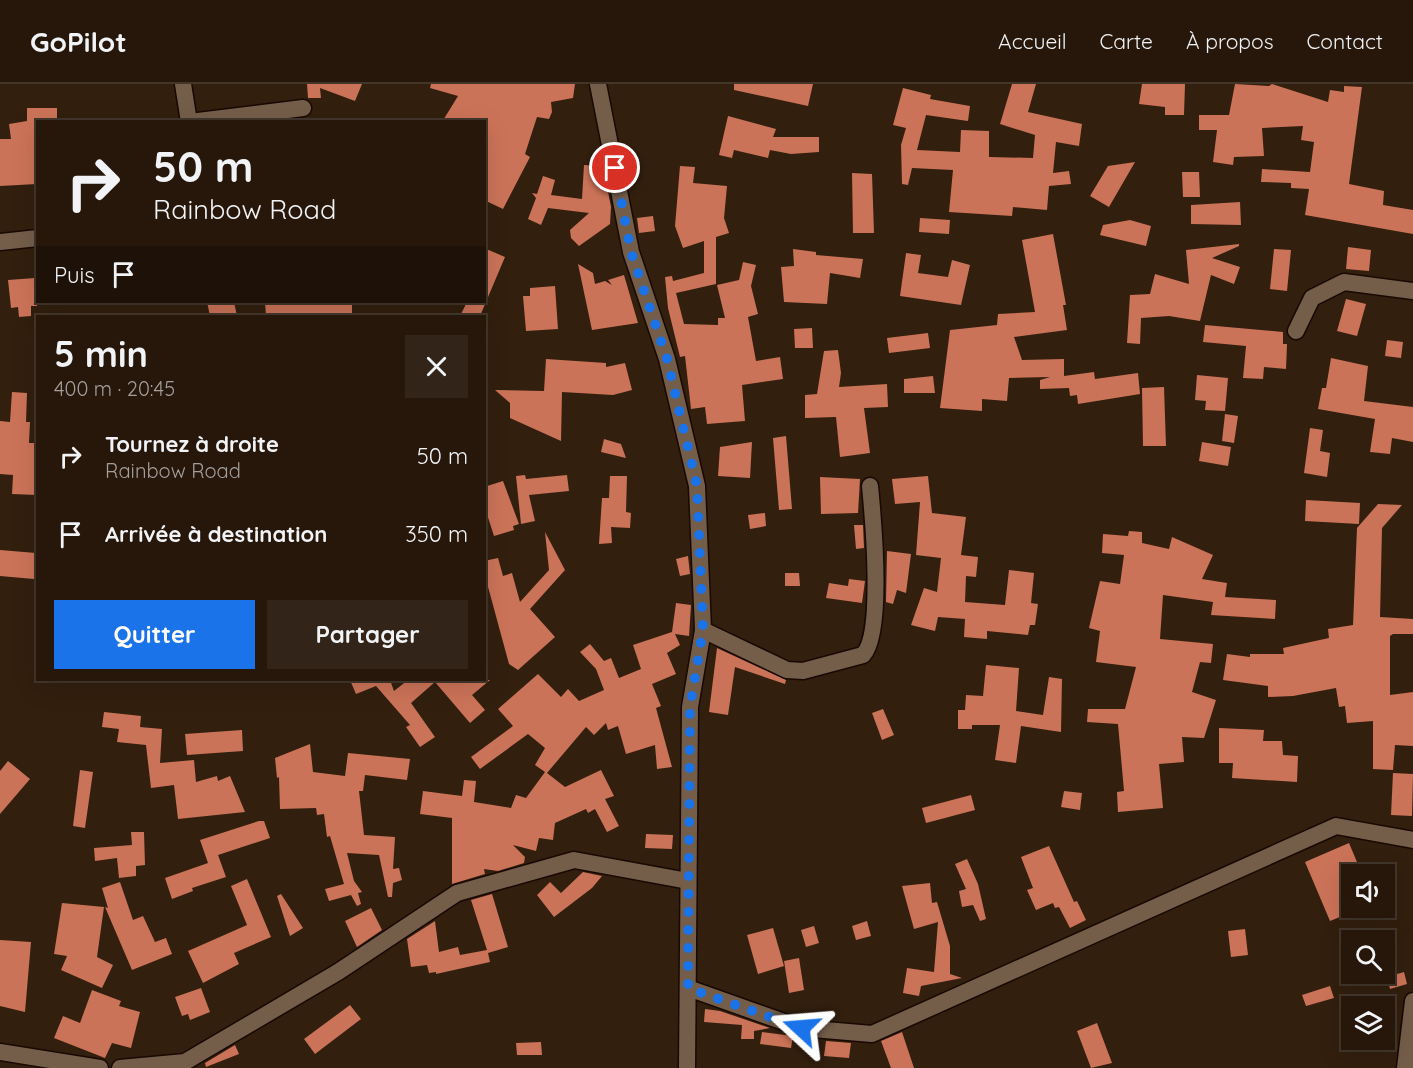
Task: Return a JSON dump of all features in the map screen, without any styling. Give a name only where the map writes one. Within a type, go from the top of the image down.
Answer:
[{"type":"street","points":[[183,84],[189,120]]},
{"type":"street","points":[[598,84],[631,252],[667,359],[697,486],[703,630],[690,707],[687,1068]]},
{"type":"street","points":[[205,120],[303,108]]},
{"type":"street","points":[[0,242],[36,238]]},
{"type":"street","points":[[1296,331],[1312,298],[1344,282],[1413,291]]},
{"type":"street","points":[[703,630],[787,670],[803,671],[863,655],[869,644],[874,612],[876,557],[870,486]]},
{"type":"street","points":[[688,988],[801,1028],[872,1034],[991,983],[1296,842],[1336,826],[1413,840]]},
{"type":"street","points":[[120,1068],[185,1062],[338,972],[457,893],[574,860],[688,881]]},
{"type":"street","points":[[1405,1068],[1413,1001]]},
{"type":"street","points":[[0,1052],[100,1068]]},
{"type":"building","points":[[307,84],[362,84],[355,101],[320,88],[321,98],[308,98]]},
{"type":"building","points":[[431,84],[575,84],[573,98],[551,102],[552,112],[549,119],[537,117],[525,154],[530,157],[503,209],[486,201],[486,120],[443,120],[458,96],[430,88]]},
{"type":"building","points":[[734,84],[813,84],[808,106],[734,90]]},
{"type":"building","points":[[1012,84],[1036,84],[1028,112],[1082,124],[1079,146],[1056,142],[1053,173],[1069,171],[1071,184],[1049,186],[1047,210],[1013,207],[1012,216],[949,212],[953,170],[912,168],[908,185],[902,184],[901,145],[906,128],[893,125],[903,88],[931,95],[930,99],[970,106],[968,121],[926,115],[917,150],[960,152],[961,130],[989,131],[989,157],[1033,158],[1035,135],[1000,124]]},
{"type":"building","points":[[1142,84],[1185,84],[1184,115],[1165,115],[1165,107],[1139,104]]},
{"type":"building","points":[[1235,84],[1269,86],[1272,84],[1328,102],[1330,90],[1344,92],[1344,86],[1362,87],[1349,184],[1384,191],[1383,205],[1413,210],[1413,234],[1305,215],[1309,189],[1291,188],[1291,183],[1261,182],[1262,169],[1310,172],[1314,142],[1301,140],[1303,126],[1262,128],[1264,156],[1234,157],[1233,165],[1213,162],[1217,130],[1199,130],[1199,115],[1229,115]]},
{"type":"building","points":[[27,108],[57,108],[57,120],[36,120],[36,184],[0,186],[0,139],[11,139],[9,124],[27,121]]},
{"type":"building","points":[[728,116],[776,129],[773,137],[819,137],[819,152],[791,154],[770,150],[768,158],[734,150],[732,158],[719,155]]},
{"type":"building","points":[[1135,162],[1109,207],[1090,196],[1108,166]]},
{"type":"building","points":[[584,165],[603,166],[611,207],[610,224],[579,246],[571,238],[570,230],[589,213],[548,208],[541,225],[528,219],[536,198],[532,193],[537,194],[543,176],[555,180],[551,195],[582,199]]},
{"type":"building","points":[[680,166],[695,167],[693,183],[727,186],[724,218],[729,233],[716,237],[716,284],[676,293],[684,324],[718,325],[718,318],[725,318],[717,285],[739,280],[743,262],[756,265],[751,286],[758,314],[748,317],[756,361],[780,357],[783,379],[742,385],[745,421],[707,424],[705,407],[691,409],[685,356],[680,357],[668,308],[665,277],[672,276],[673,281],[704,273],[704,241],[683,248],[675,226]]},
{"type":"building","points":[[1182,172],[1199,172],[1200,197],[1183,197]]},
{"type":"building","points":[[852,173],[872,174],[874,233],[853,233]]},
{"type":"building","points":[[1240,202],[1241,225],[1191,224],[1191,205]]},
{"type":"building","points":[[653,216],[655,231],[639,233],[637,218]]},
{"type":"building","points":[[920,218],[950,220],[949,234],[919,232]]},
{"type":"building","points":[[1130,220],[1151,226],[1146,246],[1100,235],[1103,225]]},
{"type":"building","points":[[1053,234],[1066,305],[1063,305],[1067,330],[1014,337],[1022,360],[1064,359],[1064,376],[1094,372],[1095,379],[1138,373],[1140,394],[1078,404],[1077,395],[1070,396],[1069,388],[1040,389],[1040,380],[1050,377],[1009,378],[1007,401],[982,399],[982,411],[940,408],[950,330],[997,325],[998,314],[1035,312],[1022,240]]},
{"type":"building","points":[[1239,244],[1212,258],[1240,267],[1234,284],[1211,275],[1200,321],[1169,316],[1141,318],[1140,344],[1127,343],[1130,295],[1150,294],[1155,274],[1189,284],[1186,250]]},
{"type":"building","points":[[1348,247],[1371,250],[1369,271],[1346,269]]},
{"type":"building","points":[[486,249],[505,257],[486,302]]},
{"type":"building","points":[[793,249],[816,252],[816,255],[863,259],[860,278],[830,273],[827,304],[784,302],[781,267],[794,266]]},
{"type":"building","points":[[1274,249],[1291,250],[1287,291],[1270,289]]},
{"type":"building","points":[[906,253],[921,255],[918,273],[948,277],[952,260],[970,265],[961,305],[900,296]]},
{"type":"building","points":[[578,264],[593,273],[595,284],[605,281],[612,285],[608,280],[624,275],[638,323],[592,330]]},
{"type":"building","points":[[35,278],[37,306],[31,306],[31,316],[19,317],[18,307],[11,308],[8,280]]},
{"type":"building","points":[[555,286],[558,329],[526,331],[523,296],[530,296],[530,288]]},
{"type":"building","points":[[1346,299],[1366,304],[1357,336],[1337,331]]},
{"type":"building","points":[[207,303],[234,303],[237,315],[210,315]]},
{"type":"building","points":[[265,303],[352,304],[352,315],[266,315]]},
{"type":"building","points":[[466,303],[486,303],[480,315],[460,315]]},
{"type":"building","points":[[1205,325],[1283,332],[1283,344],[1287,344],[1286,369],[1264,367],[1263,379],[1243,378],[1246,346],[1203,342]]},
{"type":"building","points":[[812,328],[813,348],[795,348],[794,329]]},
{"type":"building","points":[[928,333],[930,348],[889,353],[887,338]]},
{"type":"building","points":[[1387,340],[1403,342],[1401,358],[1385,356]]},
{"type":"building","points":[[838,350],[841,373],[839,387],[887,384],[888,407],[864,408],[870,453],[840,457],[836,417],[805,418],[805,395],[817,394],[824,351]]},
{"type":"building","points":[[1331,358],[1368,366],[1364,401],[1413,407],[1413,442],[1392,438],[1390,454],[1370,452],[1375,419],[1318,409],[1322,388],[1326,388]]},
{"type":"building","points":[[546,359],[606,363],[606,367],[625,363],[632,390],[613,395],[562,392],[561,441],[510,418],[510,403],[495,390],[544,391]]},
{"type":"building","points":[[1197,375],[1228,378],[1225,411],[1205,410],[1206,401],[1195,400]]},
{"type":"building","points":[[933,376],[935,393],[904,393],[904,379]]},
{"type":"building","points":[[1164,387],[1166,446],[1143,446],[1142,388]]},
{"type":"building","points":[[12,392],[27,393],[26,422],[30,422],[29,443],[36,443],[36,495],[12,494],[13,475],[0,474],[0,421],[10,422]]},
{"type":"building","points":[[1225,414],[1238,416],[1234,443],[1222,441]]},
{"type":"building","points":[[1310,428],[1323,430],[1320,451],[1330,453],[1327,477],[1304,473]]},
{"type":"building","points":[[786,436],[792,509],[779,510],[773,438]]},
{"type":"building","points":[[604,439],[621,444],[626,458],[601,452]]},
{"type":"building","points":[[752,442],[750,478],[718,476],[720,447]]},
{"type":"building","points":[[1202,442],[1231,447],[1228,466],[1199,461]]},
{"type":"building","points":[[525,475],[526,479],[567,475],[569,491],[529,495],[535,521],[521,524],[516,476]]},
{"type":"building","points":[[610,476],[627,476],[626,512],[631,513],[630,528],[611,527],[612,543],[599,544],[602,498],[609,498]]},
{"type":"building","points":[[928,476],[932,513],[966,517],[961,555],[978,557],[976,577],[966,576],[965,602],[1005,605],[1009,570],[1034,573],[1031,603],[1038,604],[1035,625],[1030,625],[1028,635],[987,631],[987,639],[964,637],[965,619],[938,617],[935,631],[911,625],[924,588],[937,592],[941,558],[916,555],[920,502],[895,504],[892,479]]},
{"type":"building","points":[[820,477],[860,479],[858,513],[821,514]]},
{"type":"building","points":[[503,481],[519,524],[513,526],[514,530],[494,536],[486,511],[486,486]]},
{"type":"building","points":[[1306,500],[1360,503],[1359,524],[1305,521]]},
{"type":"building","points":[[1378,504],[1402,505],[1382,528],[1380,617],[1413,619],[1413,634],[1390,636],[1390,695],[1413,692],[1413,746],[1395,745],[1393,770],[1373,769],[1373,721],[1347,723],[1345,706],[1339,707],[1336,688],[1293,696],[1268,697],[1268,686],[1223,680],[1227,654],[1250,657],[1250,654],[1284,654],[1283,648],[1329,638],[1328,629],[1353,625],[1357,528]]},
{"type":"building","points":[[765,513],[766,526],[750,529],[748,515]]},
{"type":"building","points":[[854,525],[863,525],[864,548],[856,549]]},
{"type":"building","points":[[1129,531],[1142,532],[1142,543],[1169,549],[1172,537],[1213,555],[1202,579],[1227,583],[1225,597],[1276,600],[1275,619],[1211,615],[1213,602],[1163,595],[1160,639],[1213,644],[1211,663],[1200,662],[1192,692],[1216,700],[1204,738],[1182,737],[1184,762],[1159,764],[1163,808],[1118,812],[1117,792],[1124,791],[1118,724],[1087,722],[1088,709],[1125,709],[1136,667],[1096,662],[1100,631],[1089,628],[1100,581],[1120,584],[1124,555],[1102,553],[1103,534],[1128,536]]},
{"type":"building","points":[[545,532],[565,570],[530,609],[555,637],[518,670],[509,664],[486,579],[486,561],[498,558],[503,576],[512,573],[520,602],[549,570]]},
{"type":"building","points":[[0,550],[36,553],[34,579],[0,576]]},
{"type":"building","points":[[887,551],[911,554],[906,593],[897,590],[893,604],[886,602]]},
{"type":"building","points":[[688,556],[690,574],[680,576],[676,559]]},
{"type":"building","points":[[785,573],[799,573],[800,586],[785,586]]},
{"type":"building","points":[[849,579],[865,581],[862,603],[826,598],[829,583],[848,586]]},
{"type":"building","points":[[676,603],[691,605],[689,636],[675,634],[680,645],[667,653],[676,674],[652,684],[661,706],[656,708],[672,767],[657,769],[655,745],[626,754],[618,726],[608,730],[606,723],[594,735],[586,727],[547,773],[565,787],[601,770],[614,796],[605,799],[619,826],[607,832],[595,809],[588,813],[586,809],[555,823],[553,840],[539,838],[536,851],[513,845],[525,857],[524,863],[498,871],[484,869],[485,874],[452,884],[452,818],[420,814],[423,791],[462,796],[464,780],[476,781],[474,802],[511,808],[516,795],[526,798],[545,772],[535,765],[545,748],[528,734],[480,769],[471,757],[513,726],[498,709],[538,674],[561,697],[568,689],[579,701],[604,690],[596,669],[580,652],[590,644],[604,661],[611,658],[619,678],[641,669],[633,645],[672,632]]},
{"type":"building","points":[[717,648],[786,680],[785,684],[735,667],[728,715],[709,712]]},
{"type":"building","points":[[986,665],[1019,668],[1016,711],[1043,715],[1049,677],[1062,679],[1061,732],[1021,726],[1016,763],[995,760],[1000,725],[972,725],[972,729],[958,729],[958,710],[965,710],[966,695],[983,696]]},
{"type":"building","points":[[490,680],[472,695],[485,710],[470,723],[435,682],[411,703],[435,737],[420,747],[406,727],[410,725],[376,686],[356,694],[350,681],[390,681],[394,691],[407,681]]},
{"type":"building","points":[[883,709],[894,735],[882,740],[872,713]]},
{"type":"building","points":[[104,712],[141,716],[140,727],[162,729],[160,763],[194,760],[196,782],[217,776],[218,781],[230,776],[245,812],[178,819],[174,785],[151,788],[146,745],[117,742],[119,729],[102,727]]},
{"type":"building","points":[[1219,728],[1264,730],[1263,741],[1282,741],[1283,755],[1298,756],[1297,782],[1232,778],[1233,763],[1219,763]]},
{"type":"building","points":[[242,730],[243,751],[187,755],[185,734]]},
{"type":"building","points":[[310,744],[313,772],[345,776],[348,753],[410,759],[407,780],[365,775],[363,791],[359,791],[364,835],[395,837],[393,869],[399,868],[402,880],[393,883],[392,897],[388,897],[379,855],[347,853],[354,881],[362,892],[358,893],[361,904],[357,906],[351,895],[329,901],[325,889],[344,884],[330,836],[327,837],[324,814],[317,815],[316,808],[280,809],[279,777],[277,778],[275,758]]},
{"type":"building","points":[[8,761],[30,779],[0,814],[0,771]]},
{"type":"building","points":[[80,770],[93,772],[85,828],[73,826]]},
{"type":"building","points":[[1393,773],[1413,774],[1412,816],[1391,815]]},
{"type":"building","points":[[1064,791],[1082,793],[1080,810],[1061,807]]},
{"type":"building","points":[[971,795],[975,810],[926,823],[922,808]]},
{"type":"building","points":[[264,821],[270,838],[218,855],[226,877],[192,888],[193,891],[172,899],[165,878],[208,863],[200,840]]},
{"type":"building","points":[[131,832],[144,832],[145,865],[136,866],[136,876],[119,878],[117,858],[95,861],[94,848],[132,845]]},
{"type":"building","points":[[646,834],[673,835],[672,849],[645,848]]},
{"type":"building","points":[[1349,843],[1358,864],[1341,864],[1341,916],[1330,921],[1305,862]]},
{"type":"building","points":[[1049,846],[1074,902],[1077,901],[1086,920],[1070,928],[1059,907],[1055,908],[1053,903],[1036,910],[1027,890],[1033,888],[1021,857]]},
{"type":"building","points":[[967,859],[978,884],[986,919],[980,921],[973,905],[962,907],[959,891],[966,889],[955,864]]},
{"type":"building","points":[[583,872],[602,876],[592,888],[554,917],[537,895],[550,882],[561,893]]},
{"type":"building","points":[[247,879],[271,937],[234,953],[239,964],[203,983],[188,951],[247,925],[231,886]]},
{"type":"building","points":[[120,882],[133,920],[143,916],[155,942],[166,938],[172,954],[132,970],[105,907],[108,908],[102,888]]},
{"type":"building","points":[[930,883],[932,903],[937,902],[950,946],[950,974],[962,978],[921,986],[919,996],[903,993],[907,968],[934,972],[938,922],[914,929],[902,886]]},
{"type":"building","points":[[281,894],[303,928],[290,936],[277,896]]},
{"type":"building","points":[[492,894],[508,947],[488,953],[490,962],[436,974],[436,972],[429,973],[427,965],[411,967],[407,939],[435,921],[439,952],[458,947],[460,955],[487,950],[471,900]]},
{"type":"building","points":[[62,903],[104,907],[97,957],[113,965],[102,988],[61,970],[67,956],[54,954]]},
{"type":"building","points":[[371,908],[382,930],[357,947],[345,921]]},
{"type":"building","points":[[867,921],[871,936],[856,940],[852,926]]},
{"type":"building","points":[[814,926],[819,943],[806,947],[801,930]]},
{"type":"building","points":[[773,928],[784,966],[758,974],[747,935]]},
{"type":"building","points":[[1245,929],[1248,955],[1231,957],[1228,931]]},
{"type":"building","points":[[0,940],[31,942],[25,1012],[0,1006]]},
{"type":"building","points":[[799,958],[804,990],[789,993],[784,961]]},
{"type":"building","points":[[1404,972],[1407,984],[1390,989],[1389,984],[1395,984],[1395,975]]},
{"type":"building","points":[[1330,986],[1334,998],[1306,1006],[1302,995]]},
{"type":"building","points":[[201,988],[210,1012],[190,1020],[188,1014],[182,1016],[175,997]]},
{"type":"building","points":[[92,990],[121,1001],[119,1006],[140,1012],[131,1048],[112,1043],[105,1058],[54,1038],[63,1016],[80,1023]]},
{"type":"building","points":[[350,1005],[361,1019],[315,1054],[304,1039]]},
{"type":"building","points":[[705,1009],[720,1011],[770,1028],[754,1031],[754,1039],[741,1039],[742,1025],[704,1022]]},
{"type":"building","points":[[1097,1023],[1112,1063],[1091,1068],[1077,1031]]},
{"type":"building","points":[[762,1032],[793,1036],[791,1048],[760,1044]]},
{"type":"building","points":[[902,1032],[914,1068],[891,1068],[881,1041]]},
{"type":"building","points":[[826,1041],[851,1043],[849,1058],[824,1056]]},
{"type":"building","points":[[541,1042],[542,1055],[517,1055],[516,1043]]},
{"type":"building","points":[[235,1045],[239,1054],[206,1067],[205,1063]]},
{"type":"route","points":[[615,168],[631,252],[667,359],[697,486],[703,630],[690,707],[688,988],[801,1028]]}]
